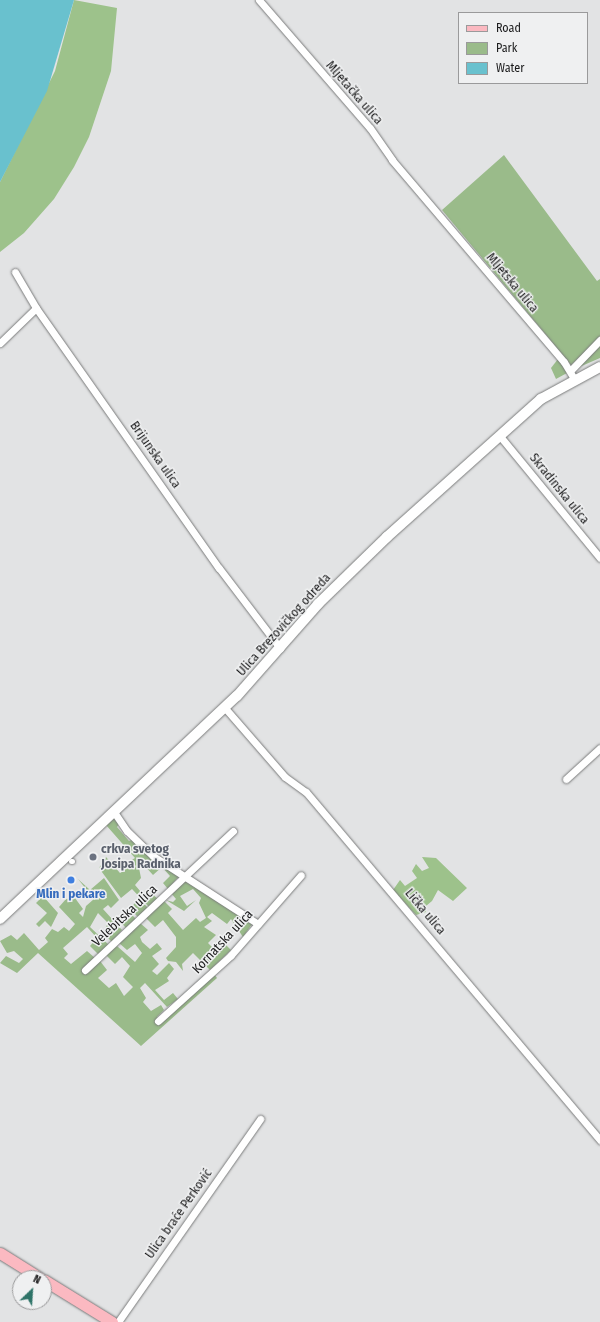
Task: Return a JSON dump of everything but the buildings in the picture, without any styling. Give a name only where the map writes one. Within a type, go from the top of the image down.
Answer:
[{"type":"main road","name":"Ulica Brezovičkog odreda","points":[[0,919],[225,708],[318,604],[499,435],[541,399],[574,376],[600,367]]},
{"type":"main road","points":[[0,1253],[27,1270]]},
{"type":"main road","points":[[52,1285],[112,1322]]},
{"type":"street","name":"Mljetačka ulica","points":[[258,0],[429,203]]},
{"type":"street","name":"Mljetska ulica","points":[[429,203],[574,376]]},
{"type":"street","name":"Brijunska ulica","points":[[14,272],[36,308],[219,568],[280,648]]},
{"type":"street","points":[[0,343],[36,308]]},
{"type":"street","points":[[574,376],[600,340]]},
{"type":"street","points":[[574,376],[600,362]]},
{"type":"street","name":"Skradinska ulica","points":[[499,435],[600,558]]},
{"type":"street","name":"Lička ulica","points":[[225,708],[285,777],[306,792],[600,1140]]},
{"type":"street","points":[[566,779],[600,748]]},
{"type":"street","points":[[114,812],[138,842],[258,924]]},
{"type":"street","name":"Velebitska ulica","points":[[85,970],[233,831]]},
{"type":"street","name":"Kornatska ulica","points":[[158,1021],[231,955],[301,875]]},
{"type":"street","name":"Ulica braće Perković","points":[[118,1322],[260,1119]]},
{"type":"green space","points":[[74,0],[117,8],[111,71],[89,137],[74,167],[54,199],[24,233],[0,252],[0,182],[55,71]]},
{"type":"green space","points":[[504,155],[597,281],[600,279],[600,338],[571,365],[442,210]]},
{"type":"green space","points":[[600,345],[600,358],[577,368]]},
{"type":"green space","points":[[558,359],[567,373],[556,379],[551,368]]},
{"type":"green space","points":[[115,818],[119,824],[117,827],[129,841],[134,839],[179,876],[168,889],[163,883],[170,876],[162,867],[153,875],[143,864],[139,868],[141,878],[135,885],[146,898],[151,893],[158,899],[149,907],[132,889],[121,898],[99,868],[106,857],[120,873],[124,870],[122,866],[135,858],[106,825]]},
{"type":"green space","points":[[422,857],[436,858],[467,888],[453,901],[438,890],[432,901],[426,906],[426,912],[416,915],[393,890],[400,880],[405,886],[417,878],[412,871],[416,864],[422,871],[429,868]]},
{"type":"green space","points":[[104,878],[119,900],[111,908],[108,905],[103,909],[122,930],[112,942],[103,933],[108,923],[98,913],[90,927],[109,945],[99,955],[90,946],[97,938],[87,927],[63,948],[68,954],[64,958],[71,964],[87,951],[95,958],[82,969],[85,975],[100,961],[107,970],[98,978],[109,988],[116,983],[124,996],[133,987],[123,977],[130,966],[122,957],[115,964],[106,955],[117,946],[135,962],[142,953],[135,944],[127,950],[119,943],[140,923],[148,930],[140,937],[142,942],[150,949],[157,943],[162,949],[152,956],[159,964],[152,971],[157,975],[169,963],[174,969],[167,978],[169,981],[155,990],[164,1000],[173,993],[178,999],[167,1007],[145,983],[140,988],[146,998],[143,1002],[151,1011],[161,1005],[164,1010],[157,1017],[159,1021],[214,974],[217,978],[141,1046],[38,953],[17,973],[0,963],[6,956],[19,963],[23,959],[14,951],[7,953],[0,941],[11,935],[17,940],[24,933],[39,950],[48,942],[45,938],[52,929],[58,932],[64,927],[69,931],[75,924],[59,907],[66,899],[75,898],[83,909],[79,913],[83,917],[86,906],[94,899],[78,879],[90,890]]},
{"type":"green space","points":[[185,881],[252,924],[243,937],[231,919],[227,924],[212,913],[207,917],[212,921],[204,927],[216,935],[208,943],[218,953],[226,945],[231,950],[210,970],[193,953],[182,964],[183,971],[176,962],[168,961],[166,958],[176,947],[176,937],[163,920],[155,927],[146,918],[164,901],[172,909],[168,913],[183,930],[196,918],[200,922],[206,918],[199,903],[201,898],[193,889],[180,896],[187,906],[196,900],[184,911],[166,900],[173,902],[176,899],[171,893]]},
{"type":"green space","points":[[43,896],[58,913],[51,927],[45,921],[39,927],[36,924],[47,913],[36,903]]},
{"type":"green space","points":[[139,898],[148,908],[138,917],[130,909]]},
{"type":"green space","points":[[128,911],[136,919],[126,928],[118,919]]},
{"type":"water","points":[[0,0],[74,0],[47,91],[0,182]]},
{"type":"place","name":"crkva svetog Josipa Radnika","points":[[93,857]]},
{"type":"place","name":"Mlin i pekare","points":[[71,880]]}]
